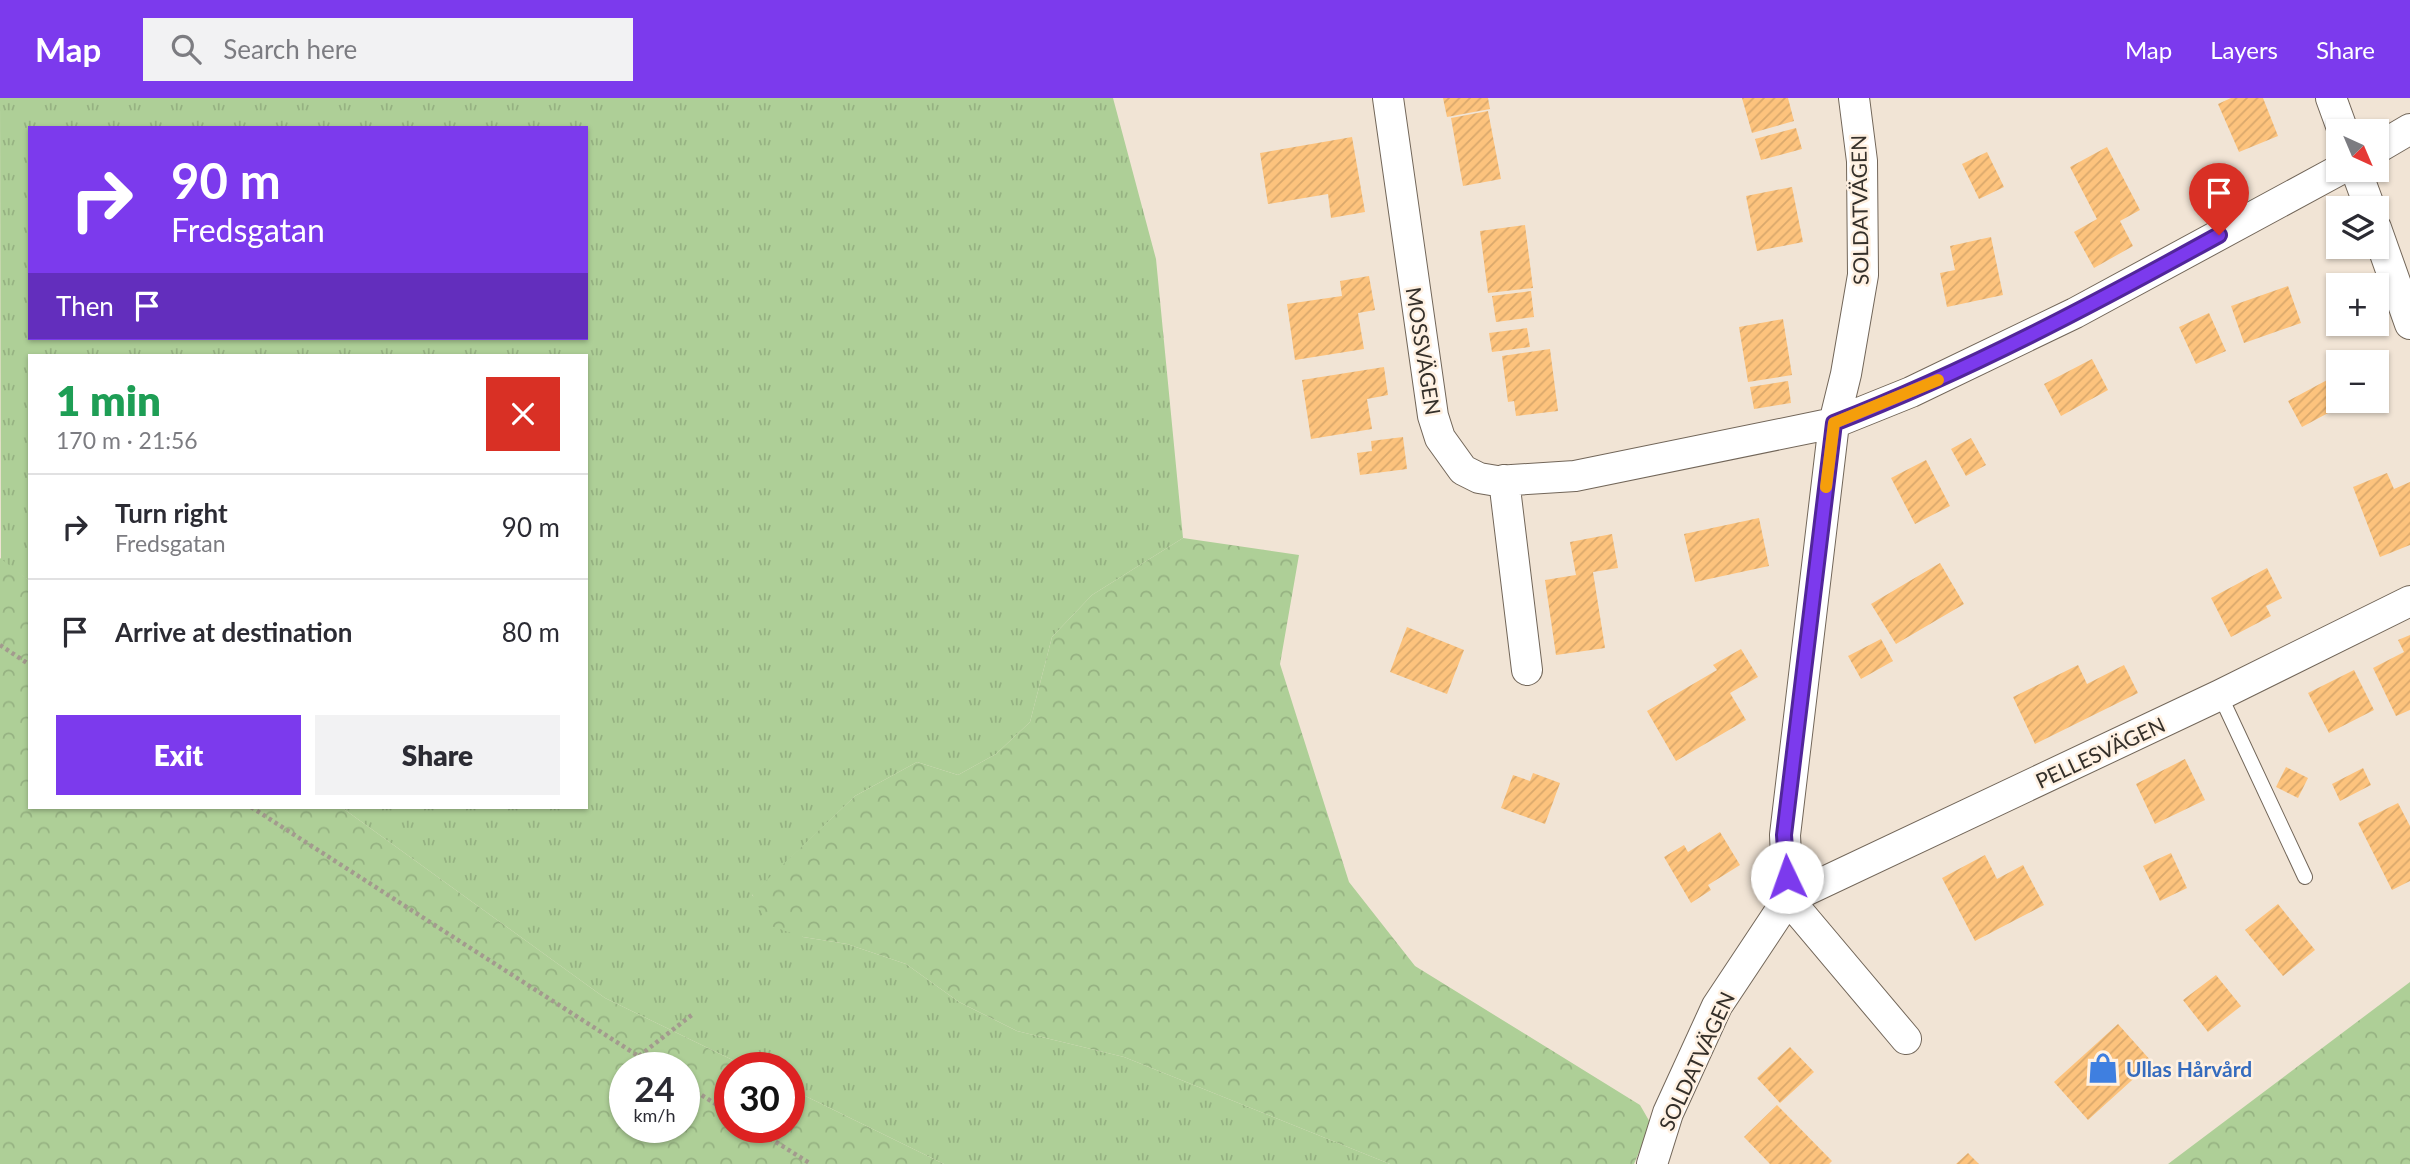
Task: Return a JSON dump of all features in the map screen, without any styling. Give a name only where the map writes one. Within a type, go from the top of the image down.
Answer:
[{"type":"street","name":"MOSSVÄGEN","points":[[1388,98],[1433,416],[1440,438],[1463,470],[1479,478],[1497,481],[1575,476],[1834,423],[1911,392],[2076,313],[2326,177]]},
{"type":"street","name":"SOLDATVÄGEN","points":[[1652,1164],[1668,1113],[1717,1006],[1788,898],[1784,835],[1834,423],[1846,374],[1863,275],[1862,161],[1854,98]]},
{"type":"street","points":[[2331,98],[2339,119]]},
{"type":"street","points":[[2389,142],[2410,130]]},
{"type":"street","points":[[2387,259],[2410,324]]},
{"type":"street","points":[[1504,480],[1527,670]]},
{"type":"street","name":"PELLESVÄGEN","points":[[1788,898],[2220,695],[2410,601]]},
{"type":"street","points":[[1788,898],[1906,1040]]},
{"type":"lane","points":[[2220,695],[2305,877]]},
{"type":"path","points":[[0,645],[28,663]]},
{"type":"path","points":[[254,809],[633,1052]]},
{"type":"path","points":[[644,1052],[693,1014]]},
{"type":"path","points":[[778,1143],[811,1164]]},
{"type":"green space","points":[[0,98],[1113,98],[1156,259],[1183,538],[1092,595],[1052,637],[1030,722],[996,754],[958,775],[917,762],[855,796],[752,895],[803,937],[847,944],[906,964],[959,1002],[1017,1031],[1124,1057],[1390,1164],[944,1164],[805,1096],[805,1052],[716,1052],[605,998],[344,809],[588,809],[588,354],[28,354],[28,580],[1,561]]},
{"type":"green space","points":[[1183,538],[1299,555],[1280,664],[1349,882],[1415,966],[1640,1105],[1651,1124],[1634,1164],[1390,1164],[1124,1057],[1017,1031],[959,1002],[906,964],[847,944],[803,937],[768,925],[752,894],[855,796],[917,762],[958,775],[996,754],[1030,722],[1052,637],[1092,595]]},
{"type":"green space","points":[[0,558],[28,579],[28,809],[344,809],[605,998],[716,1052],[714,1052],[714,1143],[805,1143],[805,1096],[944,1164],[0,1164]]},
{"type":"green space","points":[[2410,982],[2410,1164],[2168,1164]]},
{"type":"building","points":[[1443,98],[1488,98],[1490,109],[1447,117]]},
{"type":"building","points":[[1742,98],[1788,98],[1794,121],[1752,133]]},
{"type":"building","points":[[2231,98],[2263,98],[2278,136],[2239,152],[2218,104]]},
{"type":"building","points":[[1488,111],[1501,179],[1463,186],[1451,118]]},
{"type":"building","points":[[1796,128],[1802,149],[1761,160],[1755,139]]},
{"type":"building","points":[[1352,137],[1365,212],[1331,218],[1328,194],[1268,204],[1260,153]]},
{"type":"building","points":[[2107,147],[2140,210],[2120,221],[2133,246],[2094,268],[2074,232],[2097,219],[2070,167]]},
{"type":"building","points":[[1987,152],[2004,187],[1979,199],[1962,164]]},
{"type":"building","points":[[1792,187],[1803,242],[1757,251],[1746,196]]},
{"type":"building","points":[[1525,225],[1533,288],[1488,293],[1480,231]]},
{"type":"building","points":[[1991,237],[2003,295],[1947,307],[1940,273],[1955,270],[1950,246]]},
{"type":"building","points":[[1369,276],[1375,310],[1358,313],[1364,349],[1295,360],[1287,304],[1342,296],[1340,281]]},
{"type":"building","points":[[2288,286],[2301,323],[2244,343],[2231,306]]},
{"type":"building","points":[[1531,291],[1534,317],[1496,322],[1492,296]]},
{"type":"building","points":[[2209,313],[2226,351],[2196,364],[2179,327]]},
{"type":"building","points":[[1783,319],[1792,375],[1748,382],[1739,327]]},
{"type":"building","points":[[1527,328],[1530,347],[1492,352],[1489,333]]},
{"type":"building","points":[[1550,349],[1558,411],[1516,416],[1514,401],[1508,402],[1502,356]]},
{"type":"building","points":[[2092,359],[2108,390],[2061,416],[2044,384]]},
{"type":"building","points":[[1384,367],[1388,395],[1367,399],[1372,429],[1311,439],[1302,380]]},
{"type":"building","points":[[1788,381],[1791,403],[1754,409],[1750,387]]},
{"type":"building","points":[[2326,381],[2328,413],[2302,427],[2288,401]]},
{"type":"building","points":[[1403,437],[1407,469],[1360,475],[1357,453],[1372,451],[1371,441]]},
{"type":"building","points":[[1971,438],[1986,465],[1966,476],[1951,449]]},
{"type":"building","points":[[1926,460],[1950,506],[1915,524],[1891,478]]},
{"type":"building","points":[[2387,473],[2394,489],[2410,482],[2410,545],[2380,557],[2353,487]]},
{"type":"building","points":[[1759,518],[1769,566],[1695,582],[1684,534]]},
{"type":"building","points":[[1612,534],[1618,568],[1593,572],[1605,648],[1556,655],[1545,580],[1576,575],[1570,542]]},
{"type":"building","points":[[1940,563],[1964,604],[1896,644],[1871,604]]},
{"type":"building","points":[[2267,568],[2282,598],[2266,606],[2271,616],[2231,637],[2211,598]]},
{"type":"building","points":[[1407,627],[1464,650],[1447,694],[1390,672]]},
{"type":"building","points":[[2410,635],[2410,710],[2396,716],[2373,668],[2404,652],[2398,640]]},
{"type":"building","points":[[1881,639],[1893,661],[1861,679],[1848,656]]},
{"type":"building","points":[[1741,649],[1758,677],[1730,693],[1746,720],[1676,761],[1647,711],[1717,670],[1713,665]]},
{"type":"building","points":[[2078,665],[2087,684],[2124,665],[2138,693],[2035,744],[2013,697]]},
{"type":"building","points":[[2354,670],[2374,710],[2329,733],[2308,693]]},
{"type":"building","points":[[2185,759],[2205,800],[2155,824],[2136,784]]},
{"type":"building","points":[[2286,767],[2308,778],[2298,798],[2276,787]]},
{"type":"building","points":[[2363,768],[2371,785],[2340,801],[2332,784]]},
{"type":"building","points":[[1533,773],[1560,783],[1545,824],[1501,808],[1513,775],[1530,781]]},
{"type":"building","points":[[2398,803],[2410,826],[2410,881],[2392,890],[2358,823]]},
{"type":"building","points":[[1720,832],[1740,865],[1708,885],[1711,890],[1691,903],[1664,857],[1684,845],[1688,852]]},
{"type":"building","points":[[2171,853],[2187,888],[2160,901],[2143,866]]},
{"type":"building","points":[[1985,855],[1997,879],[2023,865],[2044,905],[1975,941],[1942,878]]},
{"type":"building","points":[[2278,904],[2315,950],[2283,976],[2245,930]]},
{"type":"building","points":[[2216,975],[2241,1006],[2208,1032],[2183,1000]]},
{"type":"building","points":[[2118,1024],[2152,1062],[2088,1120],[2054,1082]]},
{"type":"building","points":[[1790,1047],[1814,1072],[1780,1103],[1757,1078]]},
{"type":"building","points":[[1777,1105],[1832,1161],[1829,1164],[1770,1164],[1744,1137]]},
{"type":"building","points":[[1968,1153],[1979,1164],[1956,1164]]},
{"type":"slow traffic","points":[[1826,487],[1834,423],[1938,380]]},
{"type":"place","name":"Ullas Hårvård","points":[[2103,1068]]},
{"type":"route","points":[[1787,877],[1784,835],[1834,423],[1911,392],[2076,313],[2219,235]]}]
